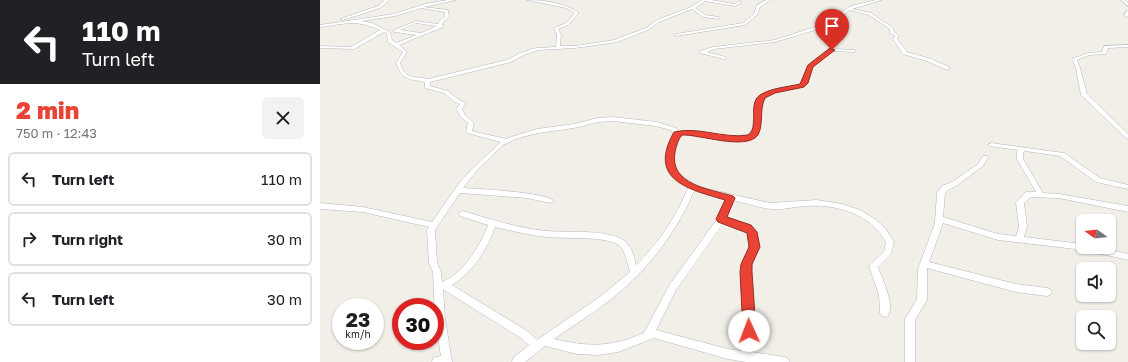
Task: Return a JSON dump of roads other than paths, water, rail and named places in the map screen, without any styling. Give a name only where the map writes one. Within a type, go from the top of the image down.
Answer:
[{"type":"street","points":[[321,25],[379,7],[387,0]]},
{"type":"street","points":[[321,25],[395,15],[420,7],[454,0]]},
{"type":"street","points":[[529,0],[544,1],[568,7],[577,13],[567,24],[556,28],[559,35],[558,48]]},
{"type":"street","points":[[355,21],[370,24],[389,33],[390,41],[405,52],[398,63],[403,74],[408,78],[428,81],[509,61],[532,51],[584,46],[622,39],[647,29],[658,21],[692,8],[695,4],[704,0],[735,5],[740,2]]},
{"type":"street","points":[[676,35],[744,24],[756,14],[758,6],[769,0]]},
{"type":"street","points":[[724,58],[702,53],[713,48],[775,41],[825,25],[849,9],[880,0]]},
{"type":"street","points":[[1123,0],[1128,5]]},
{"type":"street","points":[[395,44],[442,26],[440,25],[440,21],[447,17],[447,11],[420,7]]},
{"type":"street","points":[[692,8],[704,16],[718,18]]},
{"type":"street","points":[[849,9],[870,14],[892,30],[892,33],[896,36],[895,39],[904,53],[929,60],[947,68]]},
{"type":"street","points":[[1128,12],[1126,15],[1128,16]]},
{"type":"street","points":[[395,31],[416,22],[440,25]]},
{"type":"street","points":[[677,134],[690,132],[738,140],[754,135],[758,106],[762,97],[773,92],[802,86],[805,83],[810,66],[832,50],[837,44],[837,37],[831,29],[825,25]]},
{"type":"street","points":[[320,47],[352,48],[384,30],[424,34]]},
{"type":"street","points":[[1128,46],[1106,47],[1104,53],[1088,54],[1074,60],[1078,68],[1084,95],[1128,137]]},
{"type":"street","points":[[832,50],[853,52]]},
{"type":"street","points":[[428,81],[427,87],[446,92],[456,101],[463,103],[459,109],[471,123],[469,132],[505,141]]},
{"type":"street","points":[[444,361],[441,287],[431,236],[433,225],[476,168],[505,141],[530,132],[608,119],[657,124],[673,128],[677,134]]},
{"type":"street","points":[[677,134],[670,156],[670,168],[672,173],[692,188],[730,198],[779,207],[810,203],[839,204],[847,206],[879,226],[890,242],[888,252],[873,266],[883,290],[886,305],[885,313]]},
{"type":"street","points":[[991,145],[1062,154],[1098,180],[1128,187]]},
{"type":"street","points":[[1024,149],[1020,152],[1020,158],[1041,195]]},
{"type":"street","points":[[910,362],[910,319],[922,300],[922,270],[940,219],[940,202],[943,190],[981,165],[985,157]]},
{"type":"street","points":[[517,362],[605,298],[653,254],[662,243],[692,188]]},
{"type":"street","points":[[458,190],[527,196],[550,201]]},
{"type":"street","points":[[1019,240],[1023,227],[1019,207],[1021,200],[1029,194],[1073,198],[1128,209]]},
{"type":"street","points":[[648,335],[673,287],[722,219],[730,198]]},
{"type":"street","points":[[320,206],[338,206],[367,210],[433,225]]},
{"type":"street","points":[[462,214],[492,223],[544,234],[594,237],[621,242],[626,250],[634,272]]},
{"type":"street","points":[[722,219],[750,230],[754,241],[754,247],[747,264],[746,272],[749,331],[746,357]]},
{"type":"street","points":[[940,219],[982,233],[1019,240],[1055,242],[1076,246]]},
{"type":"street","points":[[441,287],[463,269],[480,251],[492,223]]},
{"type":"street","points":[[1115,254],[1128,257]]},
{"type":"street","points":[[924,264],[995,283],[1047,292]]},
{"type":"street","points":[[441,287],[541,344],[577,349],[598,350],[618,347],[648,335],[658,335],[731,358],[746,357],[784,362]]}]
